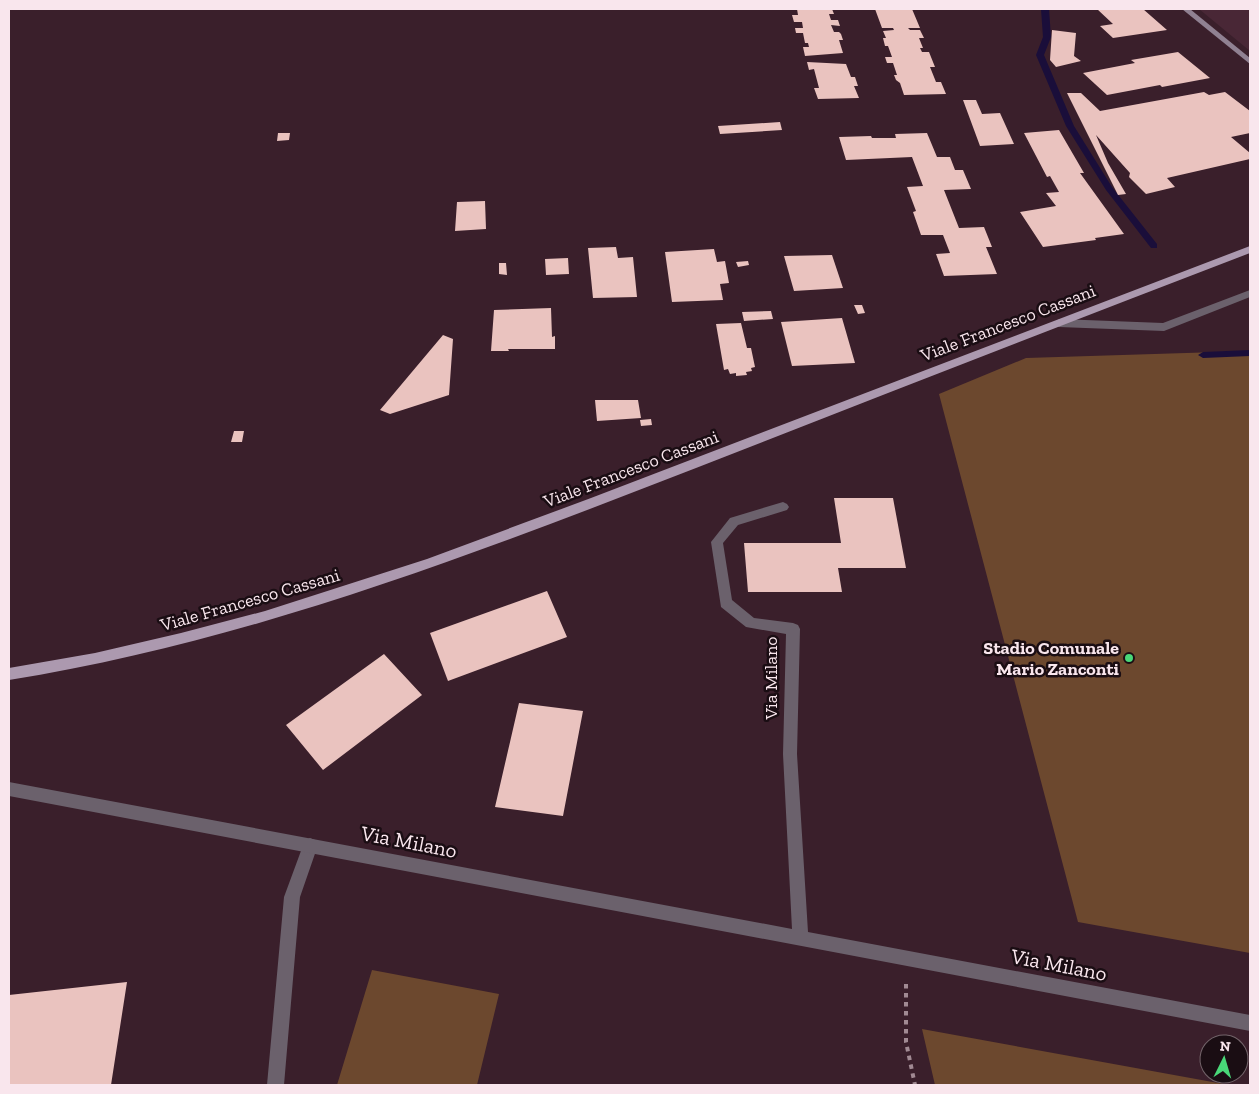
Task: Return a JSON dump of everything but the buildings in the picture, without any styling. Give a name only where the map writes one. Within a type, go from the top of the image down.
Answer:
[{"type":"main road","name":"Viale Francesco Cassani","points":[[9,674],[68,665],[195,636],[334,596],[479,546],[1250,249]]},
{"type":"street","points":[[1186,9],[1250,62]]},
{"type":"street","points":[[1059,323],[1164,327],[1250,293]]},
{"type":"street","name":"Via Milano","points":[[783,507],[734,521],[717,542],[726,603],[751,623],[793,628],[790,754],[800,938]]},
{"type":"street","name":"Via Milano","points":[[9,789],[1250,1023]]},
{"type":"street","points":[[275,1085],[292,897],[310,845]]},
{"type":"path","points":[[906,958],[906,1042],[915,1085]]},
{"type":"shaded area","points":[[1199,9],[1250,9],[1250,51]]},
{"type":"shaded area","name":"Stadio Comunale Mario Zanconti","points":[[1250,351],[1250,953],[1078,922],[939,394],[1026,358]]},
{"type":"shaded area","points":[[372,970],[499,994],[477,1085],[337,1085]]},
{"type":"shaded area","points":[[922,1029],[1199,1080],[1199,1084],[1229,1085],[935,1085]]},
{"type":"waterway","points":[[1045,9],[1047,37],[1040,55],[1070,126],[1109,188],[1154,246]]},
{"type":"waterway","points":[[1203,355],[1250,353]]},
{"type":"place","name":"Stadio Comunale Mario Zanconti","points":[[1129,658]]}]
